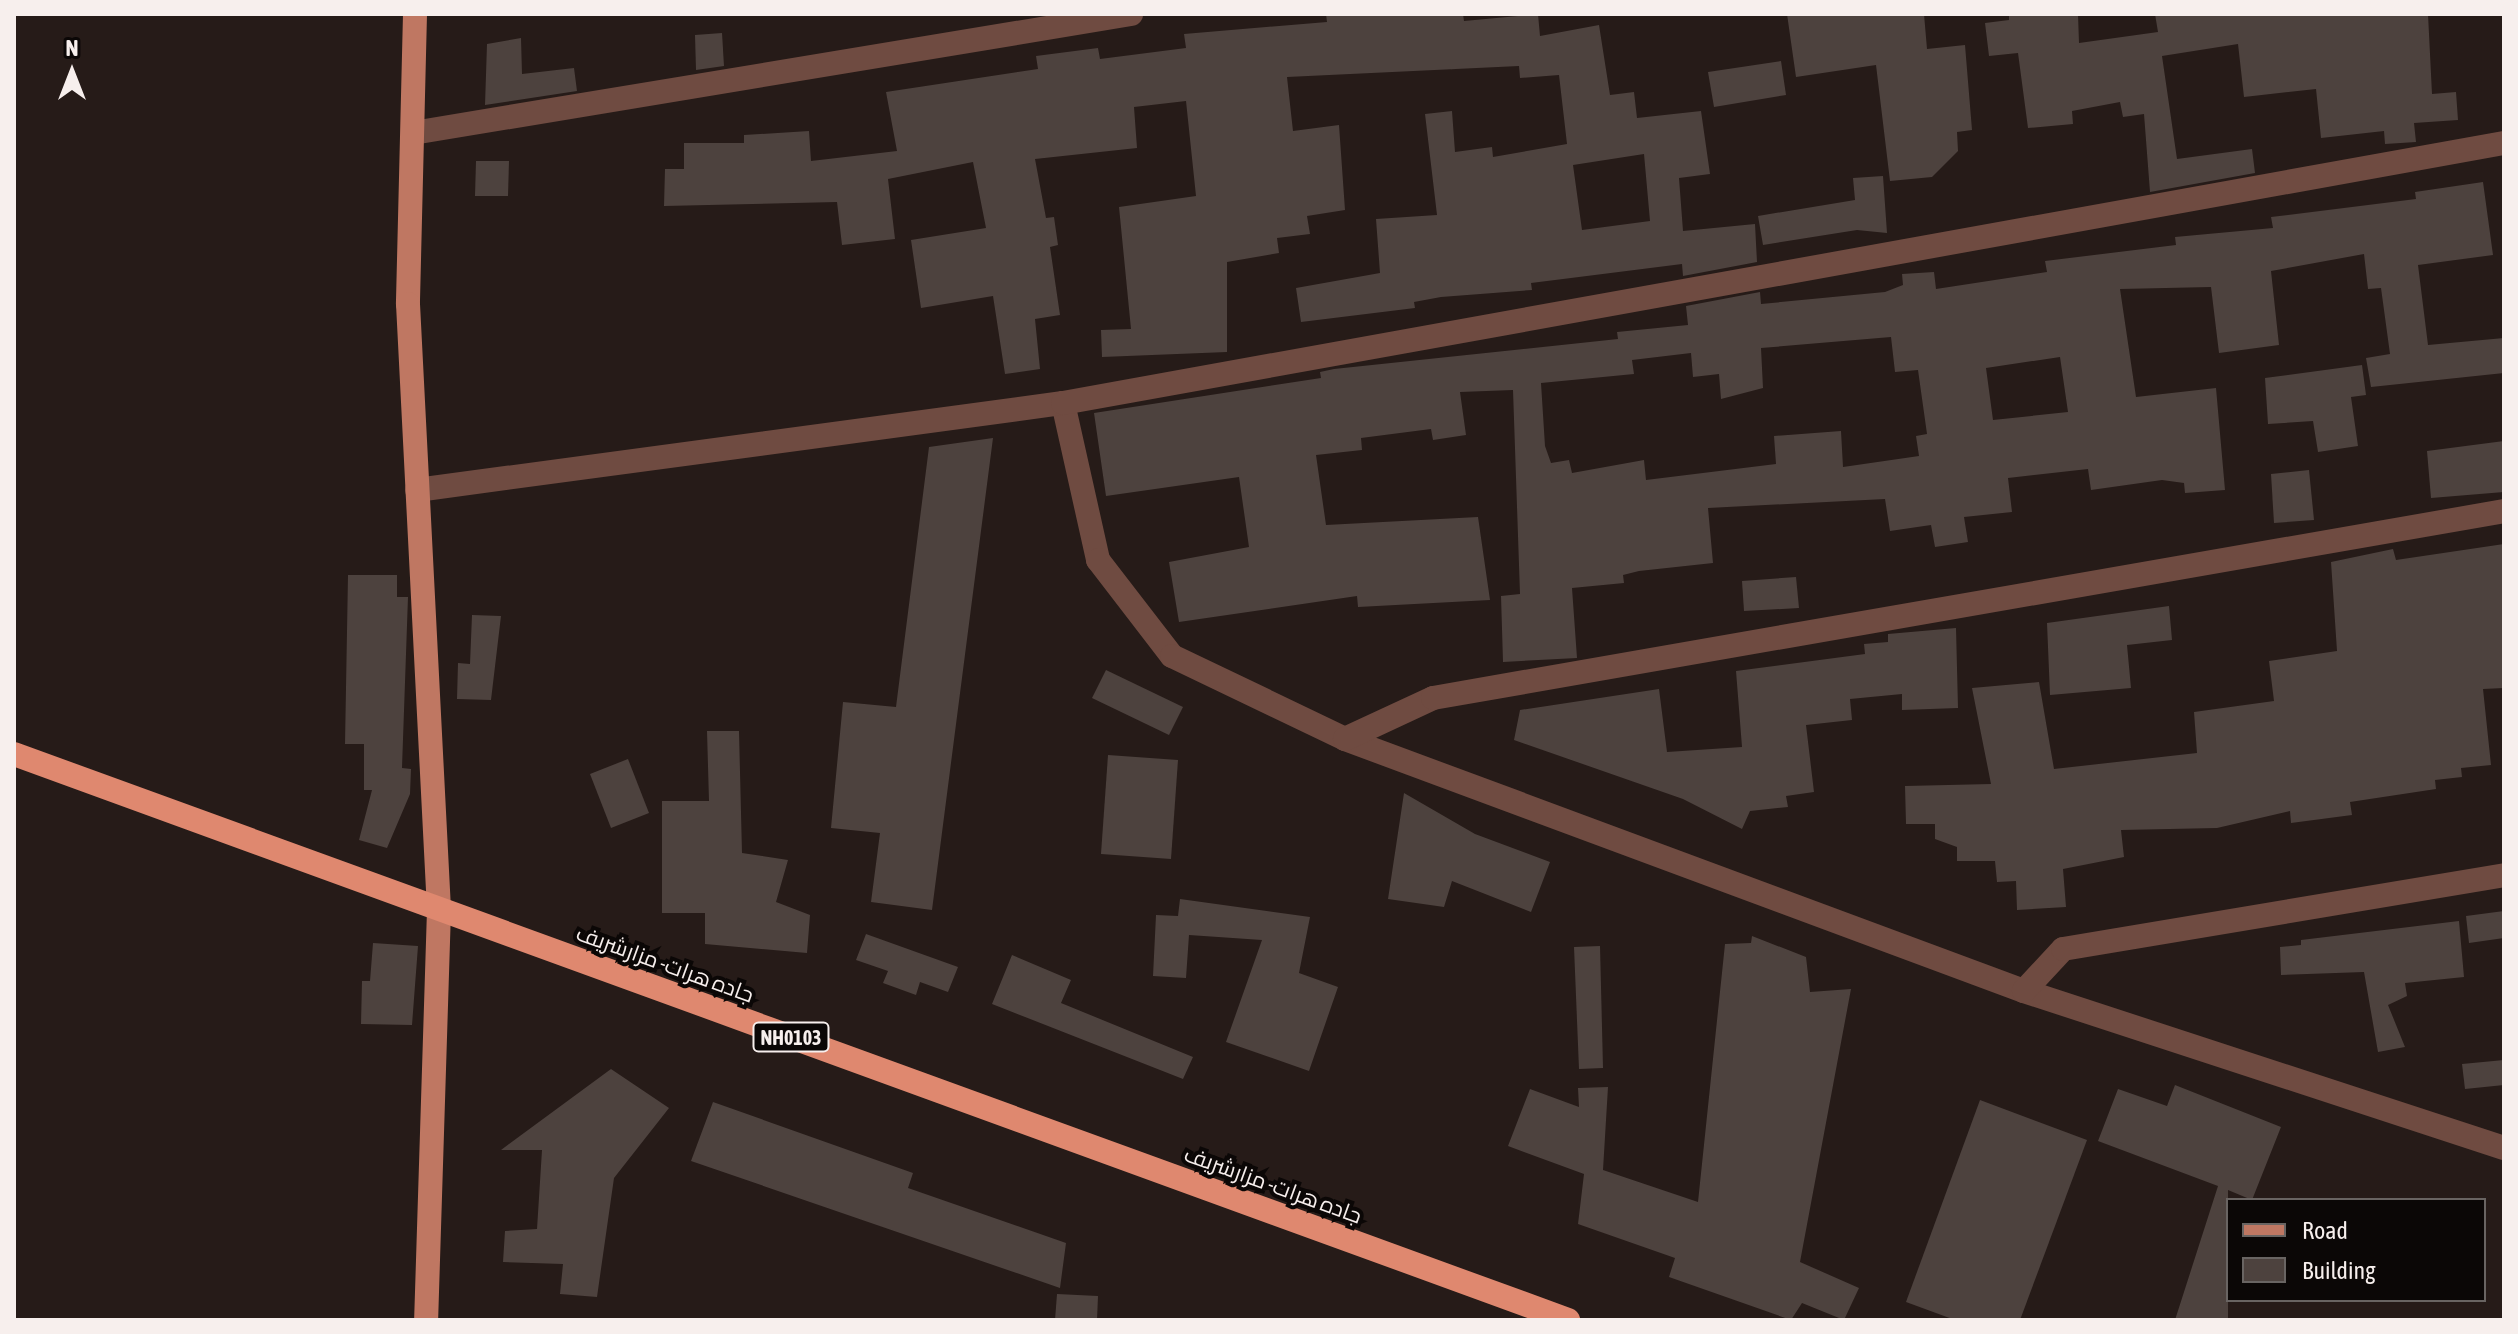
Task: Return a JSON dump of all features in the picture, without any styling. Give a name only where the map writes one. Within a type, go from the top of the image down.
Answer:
[{"type":"highway","name":"جاده هرات- مزارشریف","points":[[14,754],[1568,1320]]},
{"type":"main road","points":[[415,14],[408,304],[439,910],[426,1320]]},
{"type":"street","points":[[413,133],[1131,14]]},
{"type":"street","points":[[417,490],[1063,403],[2504,143]]},
{"type":"street","points":[[1063,403],[1098,560],[1172,656],[1345,739],[2024,991],[2504,1148]]},
{"type":"street","points":[[1345,739],[1433,698],[2504,511]]},
{"type":"street","points":[[2024,991],[2063,949],[2504,875]]},
{"type":"building","points":[[1326,14],[1463,14],[1464,21],[1538,14],[1540,36],[1599,25],[1610,95],[1634,92],[1637,118],[1701,111],[1710,174],[1679,178],[1683,231],[1755,224],[1757,262],[1683,276],[1682,264],[1531,283],[1532,290],[1441,297],[1414,302],[1415,308],[1301,322],[1296,288],[1380,273],[1376,219],[1437,215],[1425,114],[1452,111],[1455,152],[1492,147],[1493,157],[1567,144],[1559,75],[1520,78],[1519,66],[1287,77],[1293,131],[1339,125],[1345,210],[1307,216],[1310,234],[1277,238],[1279,253],[1227,262],[1227,352],[1102,357],[1101,330],[1131,329],[1119,207],[1196,196],[1186,101],[1134,107],[1137,148],[1035,159],[1046,218],[1054,217],[1058,245],[1050,247],[1060,315],[1035,319],[1040,369],[1005,374],[993,296],[921,308],[911,240],[986,228],[973,162],[888,179],[895,239],[842,245],[837,202],[664,206],[665,169],[684,169],[684,143],[744,143],[744,135],[809,131],[811,161],[897,151],[886,92],[1038,69],[1036,56],[1098,48],[1100,59],[1186,48],[1184,34],[1327,22]],"holes":[[[1644,154],[1650,221],[1582,230],[1573,165]]]},
{"type":"building","points":[[1787,14],[1924,14],[1927,49],[1965,45],[1972,130],[1957,132],[1958,151],[1932,177],[1890,181],[1876,65],[1796,77]]},
{"type":"building","points":[[2009,14],[2078,14],[2079,43],[2158,32],[2155,14],[2428,14],[2432,94],[2456,92],[2458,120],[2414,123],[2416,142],[2385,144],[2384,131],[2321,138],[2316,89],[2244,97],[2238,44],[2162,56],[2177,159],[2252,149],[2255,173],[2150,192],[2144,114],[2123,117],[2120,102],[2072,111],[2073,124],[2028,128],[2018,53],[1989,56],[1985,23],[2009,20]]},
{"type":"building","points":[[722,33],[724,66],[696,70],[695,35]]},
{"type":"building","points":[[521,38],[522,74],[574,68],[577,91],[485,105],[487,44]]},
{"type":"building","points":[[1781,61],[1786,95],[1714,107],[1708,72]]},
{"type":"building","points":[[476,161],[509,161],[508,196],[475,196]]},
{"type":"building","points":[[1883,176],[1887,233],[1857,230],[1763,245],[1758,216],[1855,200],[1853,178]]},
{"type":"building","points":[[2483,182],[2493,255],[2418,265],[2428,345],[2504,338],[2504,373],[2371,387],[2366,358],[2390,354],[2381,288],[2368,289],[2364,254],[2271,271],[2279,345],[2219,353],[2211,287],[2120,289],[2136,397],[2216,388],[2225,490],[2185,493],[2184,483],[2162,480],[2091,490],[2088,469],[2008,478],[2012,512],[1964,517],[1968,542],[1935,547],[1931,525],[1890,531],[1885,499],[1708,508],[1713,563],[1639,571],[1623,575],[1624,583],[1572,588],[1577,658],[1503,662],[1501,596],[1520,594],[1513,390],[1460,392],[1466,435],[1433,440],[1431,429],[1361,438],[1362,450],[1316,455],[1326,525],[1478,517],[1490,600],[1358,607],[1357,596],[1179,622],[1169,562],[1249,547],[1239,477],[1106,496],[1094,413],[1321,378],[1320,372],[1334,369],[1618,339],[1617,332],[1688,325],[1686,306],[1760,292],[1761,304],[1885,292],[1903,285],[1902,274],[1934,272],[1936,289],[2047,272],[2045,261],[2176,245],[2175,237],[2273,228],[2271,217],[2416,199],[2415,192]],"holes":[[[1891,337],[1895,372],[1918,370],[1927,434],[1916,436],[1919,456],[1843,467],[1841,431],[1774,436],[1776,464],[1646,480],[1644,460],[1572,473],[1569,460],[1551,463],[1545,446],[1541,383],[1634,374],[1632,360],[1691,353],[1693,377],[1719,374],[1721,399],[1763,388],[1761,348]],[[2060,357],[2068,412],[1993,420],[1986,368]]]},
{"type":"building","points":[[2362,365],[2366,395],[2351,397],[2358,446],[2318,452],[2313,421],[2268,424],[2265,378]]},
{"type":"building","points":[[993,438],[932,910],[871,902],[880,833],[831,828],[843,702],[896,707],[929,447]]},
{"type":"building","points":[[2504,441],[2504,492],[2431,498],[2427,451]]},
{"type":"building","points":[[2309,470],[2314,520],[2274,523],[2271,474]]},
{"type":"building","points":[[2504,544],[2504,688],[2483,689],[2491,765],[2461,768],[2462,777],[2435,780],[2436,789],[2350,802],[2352,815],[2291,823],[2290,811],[2217,828],[2121,830],[2124,857],[2063,869],[2066,907],[2017,910],[2016,881],[1997,882],[1995,861],[1957,861],[1957,847],[1935,839],[1935,824],[1906,824],[1905,786],[1991,784],[1972,688],[2039,682],[2054,769],[2197,753],[2194,712],[2274,701],[2269,661],[2337,651],[2331,562],[2393,549],[2396,560]]},
{"type":"building","points":[[348,575],[397,575],[397,597],[408,597],[402,768],[411,769],[410,794],[387,848],[359,840],[372,790],[364,790],[364,744],[345,744]]},
{"type":"building","points":[[1796,577],[1799,608],[1744,611],[1742,581]]},
{"type":"building","points":[[2169,606],[2172,640],[2127,645],[2131,688],[2050,695],[2047,623]]},
{"type":"building","points":[[472,615],[501,616],[491,700],[457,699],[458,663],[470,664]]},
{"type":"building","points":[[1956,628],[1958,708],[1902,710],[1902,694],[1850,699],[1852,720],[1806,725],[1814,792],[1786,796],[1788,807],[1750,811],[1742,829],[1683,799],[1514,740],[1520,710],[1659,689],[1667,752],[1742,747],[1736,671],[1865,654],[1864,644],[1888,642],[1888,634]]},
{"type":"building","points":[[1106,670],[1183,707],[1169,735],[1092,698]]},
{"type":"building","points":[[707,731],[739,731],[742,853],[788,860],[776,902],[810,915],[807,953],[705,944],[705,913],[662,913],[662,801],[709,801]]},
{"type":"building","points":[[1108,755],[1178,760],[1171,859],[1101,854]]},
{"type":"building","points":[[628,759],[649,813],[611,828],[590,774]]},
{"type":"building","points":[[1404,793],[1475,834],[1550,862],[1531,912],[1452,881],[1444,907],[1388,899]]},
{"type":"building","points":[[1180,899],[1310,917],[1299,973],[1338,987],[1309,1071],[1226,1042],[1262,940],[1189,935],[1186,978],[1153,976],[1156,915],[1178,916]]},
{"type":"building","points":[[2504,911],[2504,938],[2469,943],[2466,916]]},
{"type":"building","points":[[2459,921],[2464,977],[2405,983],[2407,996],[2388,1005],[2405,1047],[2378,1052],[2364,972],[2281,975],[2280,947],[2301,945],[2301,940]]},
{"type":"building","points":[[866,934],[958,967],[948,992],[920,982],[916,995],[883,983],[888,971],[856,960]]},
{"type":"building","points":[[1752,936],[1806,957],[1810,992],[1851,989],[1800,1262],[1859,1288],[1844,1320],[1802,1303],[1791,1320],[1669,1277],[1675,1258],[1578,1224],[1584,1174],[1508,1146],[1530,1089],[1579,1107],[1578,1088],[1608,1087],[1603,1170],[1698,1202],[1725,944],[1751,943]]},
{"type":"building","points":[[373,943],[418,946],[412,1025],[361,1024],[362,981],[370,981]]},
{"type":"building","points":[[1600,946],[1603,1068],[1579,1069],[1574,947]]},
{"type":"building","points":[[1012,955],[1071,980],[1061,1003],[1193,1057],[1183,1079],[992,1004]]},
{"type":"building","points":[[2504,1060],[2504,1085],[2465,1089],[2462,1064]]},
{"type":"building","points":[[611,1069],[669,1108],[614,1178],[597,1297],[560,1294],[563,1264],[503,1262],[505,1231],[537,1229],[542,1150],[501,1150]]},
{"type":"building","points":[[2175,1085],[2281,1127],[2253,1198],[2228,1190],[2228,1320],[2175,1320],[2218,1186],[2098,1141],[2118,1089],[2167,1106]]},
{"type":"building","points":[[1980,1100],[2087,1140],[2020,1320],[1955,1320],[1906,1302]]},
{"type":"building","points":[[713,1102],[913,1173],[908,1188],[1066,1243],[1060,1288],[691,1161]]},
{"type":"building","points":[[1057,1294],[1098,1296],[1097,1320],[1055,1320]]}]
